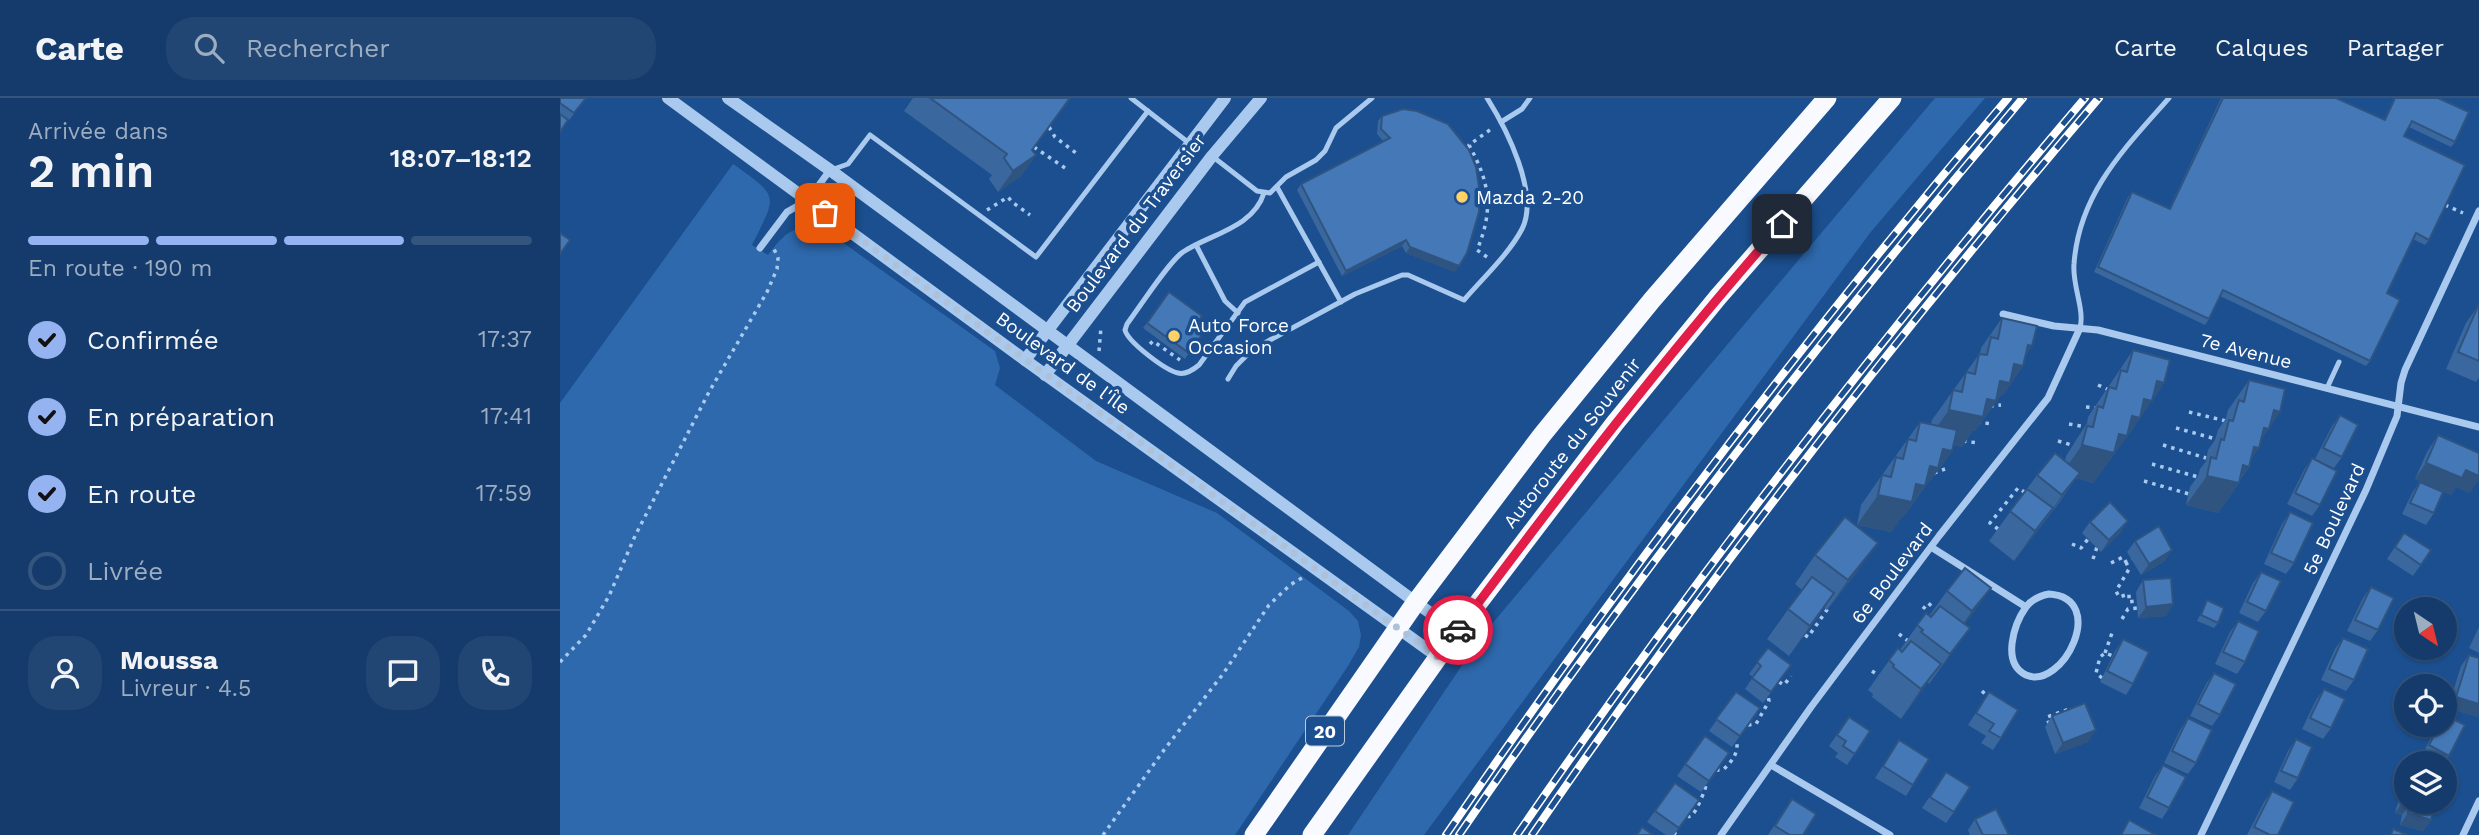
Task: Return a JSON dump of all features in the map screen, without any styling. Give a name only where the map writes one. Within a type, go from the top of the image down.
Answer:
[{"type":"highway","name":"Autoroute du Souvenir","points":[[1254,835],[1308,754],[1492,499],[1576,392],[1827,98]]},
{"type":"highway","name":"Autoroute du Souvenir","points":[[1312,835],[1456,632],[1653,375],[1892,98]]},
{"type":"street","name":"Boulevard de l'Île","points":[[668,98],[1025,360],[1438,657]]},
{"type":"street","name":"Boulevard de l'Île","points":[[728,98],[830,170],[1456,632]]},
{"type":"street","name":"Boulevard du Traversier","points":[[1025,360],[1224,98]]},
{"type":"street","name":"Boulevard du Traversier","points":[[1045,374],[1212,156],[1261,98]]},
{"type":"street","points":[[760,248],[787,212],[808,200],[830,170]]},
{"type":"street","name":"5e Boulevard","points":[[2201,835],[2366,490],[2393,426],[2405,370],[2479,211]]},
{"type":"street","name":"7e Avenue","points":[[2003,314],[2054,326],[2098,330],[2479,426]]},
{"type":"street","name":"6e Boulevard","points":[[1721,835],[1811,707],[1931,547],[2048,398],[2080,328]]},
{"type":"street","points":[[1931,547],[2026,607]]},
{"type":"street","points":[[2059,595],[2076,608],[2079,620],[2078,632],[2065,658],[2047,674],[2036,677],[2025,674],[2015,666],[2011,656],[2017,624],[2026,607],[2039,596],[2059,595]]},
{"type":"street","points":[[1771,765],[1890,835]]},
{"type":"street","points":[[2463,835],[2479,801]]},
{"type":"lane","points":[[1131,98],[1189,143]]},
{"type":"lane","points":[[1212,156],[1264,194],[1270,193],[1286,177],[1316,160],[1325,151],[1336,128],[1372,98]]},
{"type":"lane","points":[[1228,379],[1251,351],[1341,302],[1392,279],[1408,275],[1464,300],[1524,227],[1527,201],[1520,170],[1501,122],[1487,98]]},
{"type":"lane","points":[[1501,122],[1522,109],[1530,98]]},
{"type":"lane","points":[[2080,328],[2081,312],[2073,268],[2076,245],[2085,215],[2099,182],[2114,161],[2169,98]]},
{"type":"lane","points":[[830,170],[848,164],[870,135],[1036,257],[1148,111]]},
{"type":"lane","points":[[1277,187],[1341,302]]},
{"type":"lane","points":[[1264,194],[1255,211],[1242,221],[1181,253],[1127,324],[1126,335],[1134,344],[1176,373],[1182,374],[1199,365],[1245,302],[1319,262]]},
{"type":"lane","points":[[1196,245],[1225,301],[1238,313]]},
{"type":"lane","points":[[2327,388],[2339,362]]},
{"type":"path","points":[[1049,127],[1055,137],[1076,153]]},
{"type":"path","points":[[1477,250],[1486,223],[1488,198],[1485,177],[1469,145],[1492,128]]},
{"type":"path","points":[[1034,147],[1065,168]]},
{"type":"path","points":[[1004,188],[1012,202],[1030,215]]},
{"type":"path","points":[[988,209],[1008,197]]},
{"type":"path","points":[[1476,199],[1527,201]]},
{"type":"path","points":[[2445,205],[2463,213]]},
{"type":"path","points":[[560,662],[586,635],[609,596],[635,536],[709,392],[767,292],[777,269],[778,258],[766,240]]},
{"type":"path","points":[[1099,352],[1100,327],[1106,320],[1125,330]]},
{"type":"path","points":[[1153,341],[1169,349],[1184,363]]},
{"type":"path","points":[[2098,385],[2109,391]]},
{"type":"path","points":[[1990,406],[2001,405]]},
{"type":"path","points":[[2086,407],[2098,409]]},
{"type":"path","points":[[2189,411],[2226,421]]},
{"type":"path","points":[[1978,422],[1992,424]]},
{"type":"path","points":[[2069,424],[2086,427]]},
{"type":"path","points":[[2176,428],[2216,439]]},
{"type":"path","points":[[1963,441],[1978,443]]},
{"type":"path","points":[[2058,441],[2075,446]]},
{"type":"path","points":[[2163,445],[2206,458]]},
{"type":"path","points":[[2152,464],[2198,477]]},
{"type":"path","points":[[1933,474],[1945,469]]},
{"type":"path","points":[[2144,481],[2189,494]]},
{"type":"path","points":[[1998,530],[1990,523],[2018,488],[2026,493]]},
{"type":"path","points":[[2073,544],[2081,548],[2088,539]]},
{"type":"path","points":[[2093,559],[2097,547]]},
{"type":"path","points":[[2111,563],[2123,557],[2129,569]]},
{"type":"path","points":[[2126,562],[2132,559]]},
{"type":"path","points":[[2136,566],[2129,569],[2116,591],[2119,597],[2129,594],[2129,602],[2136,601]]},
{"type":"path","points":[[1102,835],[1223,674],[1269,605],[1313,567]]},
{"type":"path","points":[[1805,635],[1808,637],[1834,601]]},
{"type":"path","points":[[1923,609],[1928,603],[1935,609]]},
{"type":"path","points":[[2122,619],[2128,609],[2137,608]]},
{"type":"path","points":[[1899,634],[1912,645]]},
{"type":"path","points":[[2102,678],[2096,673],[2100,657],[2105,653],[2112,634]]},
{"type":"path","points":[[2105,653],[2113,656]]},
{"type":"path","points":[[1872,671],[1884,680]]},
{"type":"path","points":[[1779,682],[1784,685],[1791,676]]},
{"type":"path","points":[[1982,691],[1989,698],[1986,706]]},
{"type":"path","points":[[1748,725],[1756,724],[1769,701],[1768,696]]},
{"type":"path","points":[[2049,725],[2046,717],[2069,709],[2072,717]]},
{"type":"path","points":[[1716,770],[1723,770],[1738,751],[1737,740]]},
{"type":"path","points":[[1687,817],[1692,816],[1696,810],[1697,803],[1706,792],[1706,785]]},
{"type":"shaded area","points":[[1935,98],[1985,98],[1870,233],[1424,835],[1348,835],[1481,637]]},
{"type":"shaded area","points":[[733,164],[759,184],[770,198],[766,216],[752,245],[768,255],[790,232],[821,227],[995,351],[1000,368],[995,385],[1096,461],[1217,513],[1349,611],[1358,621],[1361,635],[1359,647],[1235,835],[560,835],[560,403]]},
{"type":"building","points":[[560,98],[586,98],[574,113],[560,103]]},
{"type":"building","points":[[930,98],[1070,98],[1032,150],[1036,155],[1013,171],[1004,158],[1007,154]]},
{"type":"building","points":[[2223,98],[2336,98],[2385,120],[2395,98],[2438,98],[2469,112],[2455,142],[2412,121],[2404,136],[2465,165],[2429,240],[2416,233],[2387,293],[2400,300],[2370,361],[2223,290],[2209,319],[2098,267],[2132,192],[2170,209]]},
{"type":"building","points":[[1403,109],[1417,111],[1448,124],[1469,150],[1476,167],[1480,193],[1479,212],[1467,253],[1459,266],[1410,247],[1406,240],[1346,271],[1301,184],[1390,138],[1381,129],[1382,116]]},
{"type":"building","points":[[560,114],[568,120],[560,132]]},
{"type":"building","points":[[560,233],[570,240],[560,254]]},
{"type":"building","points":[[1169,292],[1202,316],[1194,326],[1203,333],[1189,353],[1147,323]]},
{"type":"building","points":[[2479,307],[2479,361],[2458,352]]},
{"type":"building","points":[[2002,318],[2037,326],[2032,346],[2028,345],[2023,366],[2014,364],[2010,383],[2000,381],[1996,401],[1987,399],[1983,417],[1949,410],[1953,390],[1962,392],[1966,372],[1975,374],[1979,354],[1987,355],[1991,337],[1998,339]]},
{"type":"building","points":[[2133,350],[2170,360],[2164,383],[2157,381],[2152,401],[2144,399],[2140,418],[2132,416],[2127,436],[2119,434],[2114,453],[2082,445],[2087,426],[2093,427],[2098,406],[2103,408],[2109,387],[2116,389],[2121,370],[2127,372]]},
{"type":"building","points":[[2249,380],[2285,389],[2280,412],[2274,410],[2269,429],[2264,428],[2259,448],[2254,447],[2249,467],[2243,465],[2239,483],[2207,476],[2211,457],[2216,459],[2221,439],[2224,440],[2229,420],[2233,421],[2239,400],[2244,402]]},
{"type":"building","points":[[2340,415],[2358,425],[2342,457],[2323,448]]},
{"type":"building","points":[[1920,422],[1957,430],[1952,451],[1943,449],[1938,468],[1930,466],[1925,486],[1916,484],[1912,502],[1878,495],[1882,475],[1891,477],[1896,457],[1903,459],[1908,439],[1916,441]]},
{"type":"building","points":[[2438,435],[2479,453],[2479,476],[2466,470],[2462,478],[2426,463]]},
{"type":"building","points":[[2055,453],[2080,473],[2062,495],[2037,475]]},
{"type":"building","points":[[2312,458],[2337,471],[2320,505],[2295,493]]},
{"type":"building","points":[[2420,482],[2443,492],[2434,513],[2410,503]]},
{"type":"building","points":[[2027,489],[2053,508],[2035,531],[2010,511]]},
{"type":"building","points":[[2110,502],[2128,521],[2109,540],[2090,522]]},
{"type":"building","points":[[2290,512],[2313,523],[2294,563],[2271,553]]},
{"type":"building","points":[[1845,517],[1878,543],[1848,580],[1815,555]]},
{"type":"building","points":[[2159,526],[2172,550],[2149,564],[2135,541]]},
{"type":"building","points":[[2404,533],[2431,550],[2421,565],[2395,547]]},
{"type":"building","points":[[1965,568],[1991,588],[1972,611],[1947,591]]},
{"type":"building","points":[[2261,572],[2281,581],[2266,611],[2247,602]]},
{"type":"building","points":[[1812,577],[1834,593],[1810,626],[1788,609]]},
{"type":"building","points":[[2171,578],[2173,604],[2146,607],[2143,580]]},
{"type":"building","points":[[2371,587],[2394,598],[2378,630],[2355,620]]},
{"type":"building","points":[[2207,600],[2224,608],[2218,623],[2201,615]]},
{"type":"building","points":[[1940,606],[1970,628],[1950,654],[1921,632],[1923,630],[1917,625],[1926,613],[1931,617]]},
{"type":"building","points":[[2238,621],[2259,631],[2245,662],[2223,652]]},
{"type":"building","points":[[2343,638],[2368,649],[2354,680],[2329,669]]},
{"type":"building","points":[[2123,639],[2149,652],[2133,684],[2107,671]]},
{"type":"building","points":[[1911,641],[1941,664],[1921,689],[1893,667],[1889,660],[1898,648],[1902,652]]},
{"type":"building","points":[[1768,648],[1791,665],[1771,692],[1752,678],[1761,666],[1757,662]]},
{"type":"building","points":[[2469,655],[2479,658],[2479,704],[2457,697]]},
{"type":"building","points":[[2214,673],[2236,684],[2220,715],[2198,704]]},
{"type":"building","points":[[2324,689],[2345,699],[2331,728],[2310,718]]},
{"type":"building","points":[[1736,692],[1760,708],[1740,736],[1716,719]]},
{"type":"building","points":[[1989,692],[2018,710],[2001,738],[1989,731],[1994,724],[1976,713]]},
{"type":"building","points":[[2085,703],[2096,730],[2063,743],[2052,716]]},
{"type":"building","points":[[1849,717],[1870,731],[1855,754],[1843,746],[1846,741],[1837,735]]},
{"type":"building","points":[[2188,718],[2212,730],[2196,763],[2172,751]]},
{"type":"building","points":[[2457,721],[2465,725],[2452,751],[2440,751],[2429,745],[2433,737],[2457,737]]},
{"type":"building","points":[[1705,736],[1729,753],[1709,781],[1685,764]]},
{"type":"building","points":[[2296,739],[2312,747],[2298,778],[2281,771]]},
{"type":"building","points":[[1899,740],[1929,759],[1913,785],[1883,766]]},
{"type":"building","points":[[2163,765],[2186,777],[2169,808],[2147,797]]},
{"type":"building","points":[[1946,772],[1970,787],[1954,812],[1930,797]]},
{"type":"building","points":[[1675,783],[1699,800],[1679,828],[1655,811]]},
{"type":"building","points":[[2272,791],[2294,802],[2278,835],[2270,835],[2254,827]]},
{"type":"building","points":[[1792,799],[1816,814],[1803,835],[1790,835],[1775,826]]},
{"type":"building","points":[[1996,809],[2009,835],[1983,835],[1975,819]]},
{"type":"building","points":[[2411,814],[2432,814],[2431,820]]},
{"type":"building","points":[[2129,820],[2156,835],[2121,835]]},
{"type":"building","points":[[1642,827],[1653,835],[1637,835]]},
{"type":"building","points":[[2393,829],[2408,835],[2391,835]]},
{"type":"railway","points":[[1446,835],[1579,645],[1717,459],[1860,276],[2008,98]]},
{"type":"railway","points":[[1459,835],[1593,645],[1732,459],[1875,277],[2023,98]]},
{"type":"railway","points":[[1517,835],[1652,645],[1792,459],[1936,277],[2085,98]]},
{"type":"railway","points":[[1532,835],[1666,645],[1806,459],[1950,277],[2099,98]]},
{"type":"way so far","points":[[825,213],[1438,657],[1458,630]]},
{"type":"place","name":"Mazda 2-20","points":[[1462,197]]},
{"type":"place","name":"Auto Force Occasion","points":[[1174,336]]},
{"type":"route","points":[[1458,630],[1615,423],[1782,224]]}]
